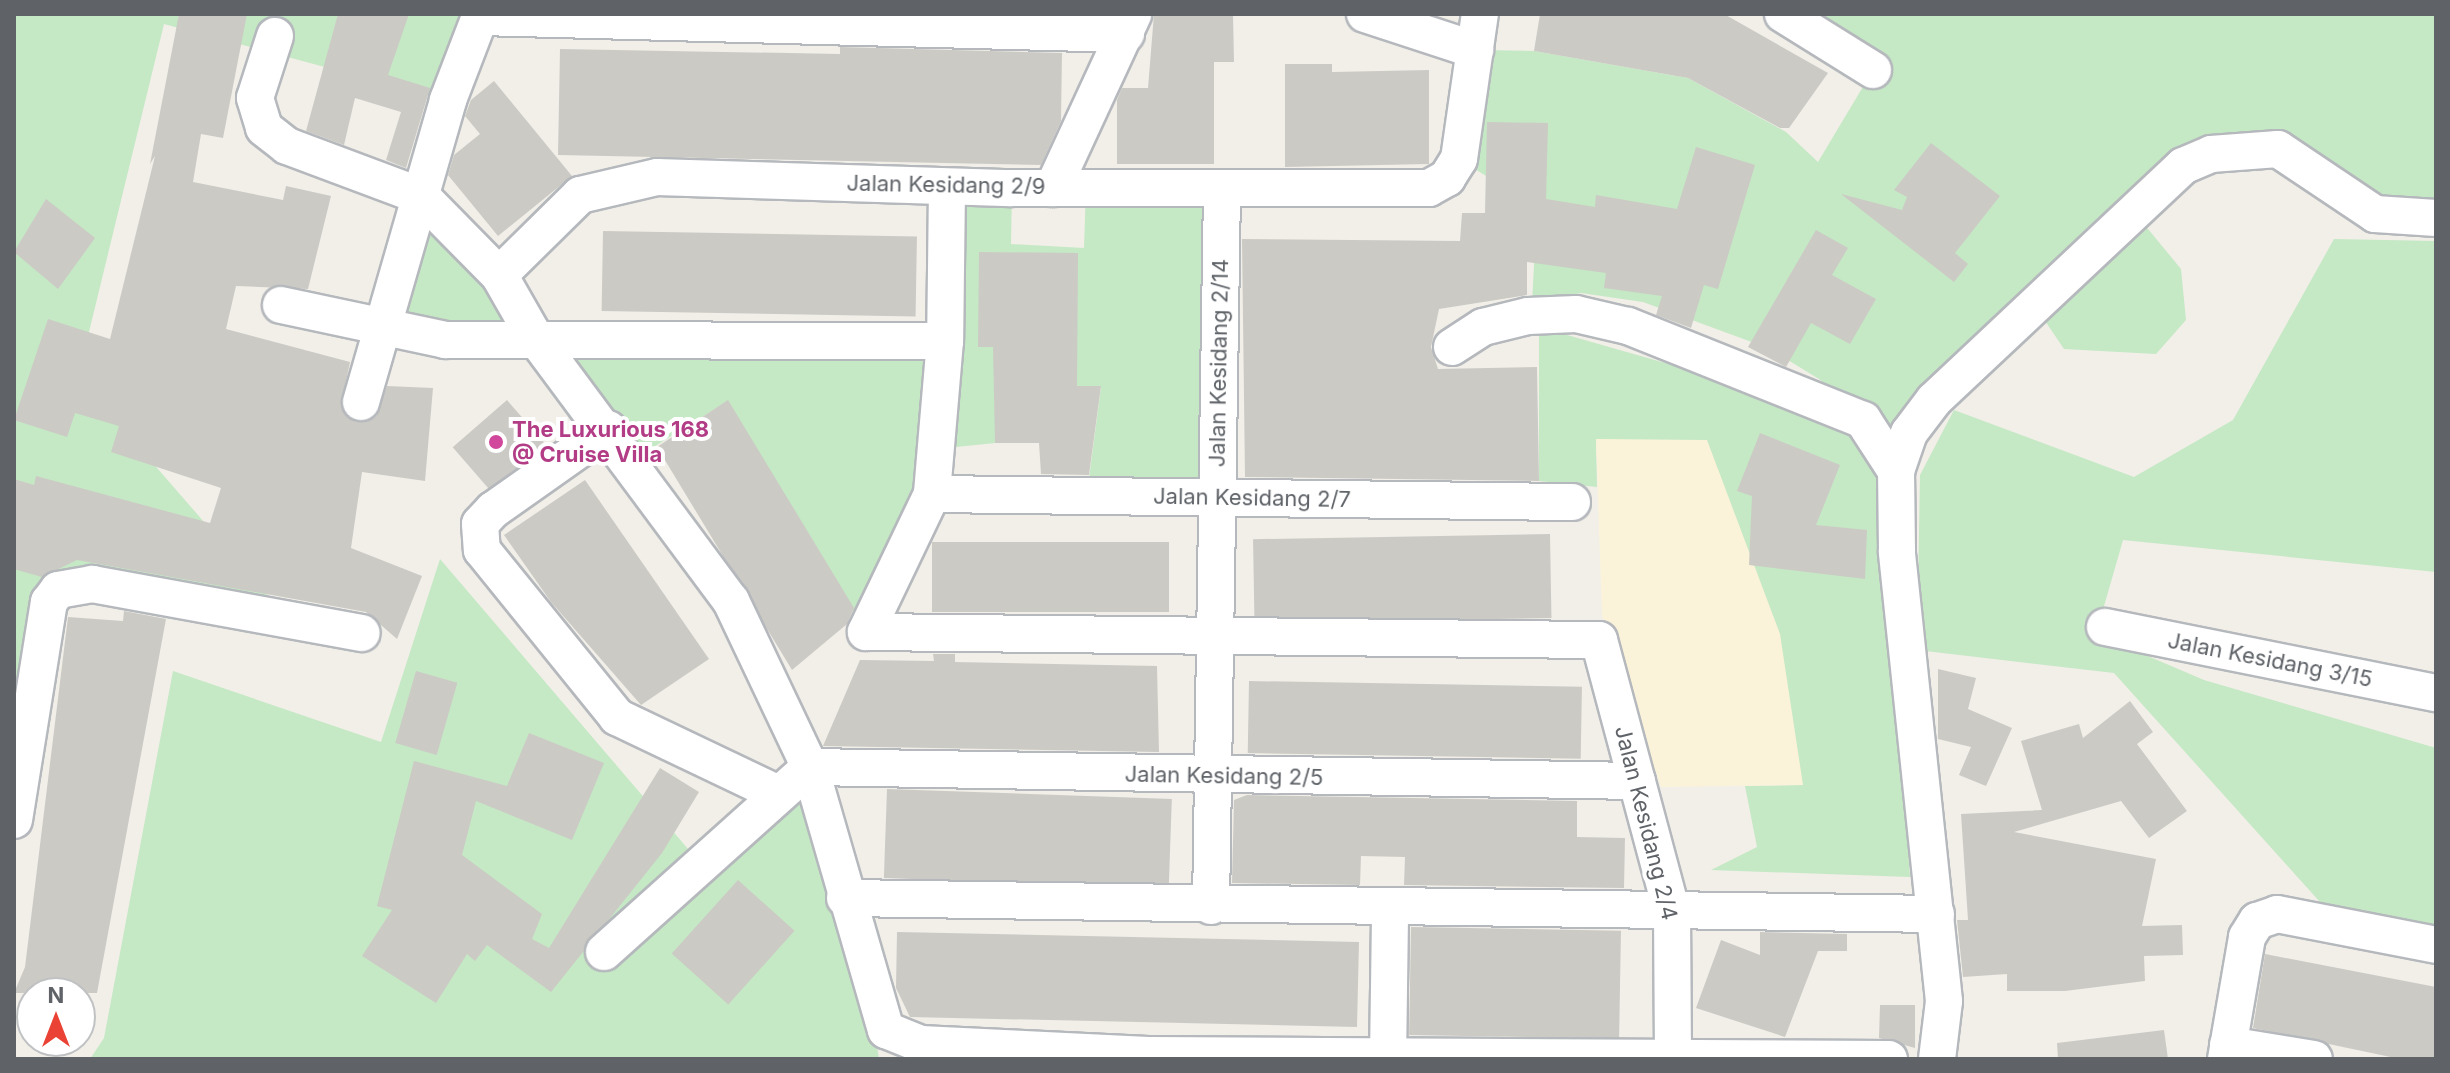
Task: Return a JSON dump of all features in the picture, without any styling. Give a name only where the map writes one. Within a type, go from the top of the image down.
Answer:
[{"type":"street","points":[[1365,14],[1475,50],[1480,14]]},
{"type":"street","points":[[1783,14],[1873,70]]},
{"type":"street","points":[[361,402],[380,325],[480,16],[1130,24],[1053,188]]},
{"type":"street","points":[[275,36],[255,98],[264,128],[287,146],[421,196],[499,275],[534,336],[608,429],[731,601],[810,767],[877,1016],[901,1049],[1148,1057],[1889,1059]]},
{"type":"street","name":"Jalan Kesidang 2/9","points":[[499,275],[580,195],[615,181],[1222,190],[1429,188],[1447,178],[1459,159],[1475,50]]},
{"type":"street","points":[[1937,1059],[1944,1001],[1897,551],[1896,471],[1909,433],[1934,400],[2183,166],[2246,147],[2278,149],[2375,214],[2436,218]]},
{"type":"street","points":[[947,187],[945,341],[932,494],[866,632],[1215,636]]},
{"type":"street","name":"Jalan Kesidang 2/14","points":[[1211,906],[1222,190]]},
{"type":"street","points":[[281,305],[445,340],[534,336],[945,341]]},
{"type":"street","points":[[1452,347],[1483,327],[1528,316],[1576,314],[1628,326],[1863,420],[1896,471]]},
{"type":"street","points":[[608,429],[493,510],[480,524],[482,550],[617,717],[776,793]]},
{"type":"street","name":"Jalan Kesidang 2/7","points":[[932,494],[1572,502]]},
{"type":"street","points":[[14,820],[22,718],[49,602],[58,590],[92,584],[362,633]]},
{"type":"street","name":"Jalan Kesidang 3/15","points":[[2105,627],[2436,693]]},
{"type":"street","name":"Jalan Kesidang 2/4","points":[[1215,636],[1599,640],[1672,912],[1673,1058]]},
{"type":"street","points":[[604,952],[776,793],[810,767]]},
{"type":"street","name":"Jalan Kesidang 2/5","points":[[810,767],[1637,781]]},
{"type":"street","points":[[845,898],[1211,906],[1936,914]]},
{"type":"street","points":[[1388,1057],[1390,908]]},
{"type":"street","points":[[2314,1059],[2227,1052],[2247,937],[2257,921],[2277,914],[2436,945]]},
{"type":"green space","points":[[14,14],[481,14],[448,100],[164,24],[78,377],[277,606],[73,584],[31,720],[14,820]]},
{"type":"green space","points":[[1805,14],[2436,14],[2436,205],[2353,203],[2246,147],[2134,212],[2181,269],[2186,320],[2156,354],[2064,349],[2035,306],[1882,450],[1910,877],[1711,870],[1757,847],[1745,786],[1802,785],[1596,439],[1597,487],[1539,481],[1539,327],[1861,419],[1819,379],[1768,348],[1643,302],[1581,293],[1532,304],[1537,208],[1459,159],[1475,50],[1534,51],[1688,78],[1786,132],[1818,162],[1873,70]]},
{"type":"green space","points":[[947,187],[1012,188],[1011,244],[1084,248],[1086,188],[1222,190],[1217,498],[1088,486],[1101,387],[995,443],[936,449]]},
{"type":"green space","points":[[420,199],[534,336],[380,325]]},
{"type":"green space","points":[[2334,239],[2436,241],[2436,572],[2123,540],[2096,634],[2204,680],[2436,748],[2436,936],[2329,912],[2114,673],[1917,650],[1920,475],[1954,410],[2134,477],[2233,420]]},
{"type":"green space","points":[[564,350],[930,352],[932,494],[866,632],[728,401],[639,456]]},
{"type":"green space","points":[[440,559],[700,863],[810,767],[864,965],[879,1059],[90,1059],[96,1057],[96,1050],[104,1038],[173,671],[381,742]]},
{"type":"sand","points":[[1596,439],[1707,440],[1780,634],[1803,785],[1661,787],[1602,616]]},
{"type":"building","points":[[179,14],[247,14],[223,138],[201,134],[193,182],[283,200],[286,186],[331,196],[308,289],[236,286],[226,329],[350,362],[341,406],[356,422],[376,417],[387,386],[433,388],[425,481],[362,472],[351,548],[422,576],[397,639],[366,612],[77,560],[42,577],[14,569],[14,479],[34,485],[36,476],[210,523],[221,488],[111,452],[119,426],[75,413],[67,437],[14,420],[48,319],[110,339],[155,156],[150,164]]},
{"type":"building","points":[[338,14],[409,14],[388,75],[430,88],[406,168],[386,160],[401,112],[355,98],[344,145],[306,131]]},
{"type":"building","points":[[1154,14],[1233,14],[1234,62],[1214,62],[1214,164],[1117,164],[1117,100],[1122,88],[1148,88]]},
{"type":"building","points":[[1540,14],[1724,14],[1828,73],[1789,128],[1780,128],[1688,78],[1534,51]]},
{"type":"building","points":[[840,47],[1062,53],[1061,121],[1041,165],[558,155],[560,49],[840,54]]},
{"type":"building","points":[[1285,64],[1332,64],[1332,72],[1429,70],[1429,164],[1285,167]]},
{"type":"building","points":[[494,81],[572,176],[498,236],[448,175],[454,155],[480,134],[465,116],[471,100]]},
{"type":"building","points":[[1487,122],[1548,123],[1546,199],[1595,207],[1596,195],[1677,209],[1696,147],[1755,165],[1718,289],[1704,285],[1691,328],[1656,315],[1662,296],[1604,288],[1606,273],[1527,262],[1527,295],[1439,309],[1431,347],[1438,369],[1537,367],[1539,481],[1245,477],[1242,239],[1460,241],[1462,213],[1485,213]]},
{"type":"building","points":[[1931,143],[2000,196],[1955,253],[1968,264],[1954,282],[1841,194],[1902,210],[1907,197],[1894,190]]},
{"type":"building","points":[[46,199],[95,238],[58,289],[14,252]]},
{"type":"building","points":[[1816,230],[1848,248],[1832,275],[1876,299],[1850,344],[1811,323],[1786,367],[1748,347]]},
{"type":"building","points":[[603,231],[917,236],[916,316],[602,311]]},
{"type":"building","points":[[979,252],[1078,253],[1077,386],[1101,386],[1089,475],[1041,474],[1039,443],[995,443],[993,347],[978,347]]},
{"type":"building","points":[[507,400],[547,446],[493,493],[453,447]]},
{"type":"building","points":[[728,400],[854,608],[847,624],[792,670],[657,447]]},
{"type":"building","points":[[1760,433],[1840,465],[1816,525],[1867,530],[1865,579],[1749,565],[1752,496],[1737,491]]},
{"type":"building","points":[[585,480],[709,659],[641,705],[551,602],[504,535]]},
{"type":"building","points":[[1550,534],[1551,618],[1255,623],[1253,539]]},
{"type":"building","points":[[932,542],[1169,542],[1169,612],[932,612]]},
{"type":"building","points":[[124,611],[166,619],[96,993],[96,977],[21,977],[25,967],[68,617],[123,621]]},
{"type":"building","points":[[933,654],[955,654],[955,662],[1157,666],[1159,752],[823,746],[860,660],[934,661]]},
{"type":"building","points":[[1938,669],[1976,678],[1968,709],[2012,728],[1986,786],[1959,775],[1971,747],[1938,739]]},
{"type":"building","points":[[416,671],[457,683],[437,755],[395,743]]},
{"type":"building","points":[[1249,681],[1582,687],[1581,759],[1248,753]]},
{"type":"building","points":[[2130,701],[2153,732],[2137,744],[2187,811],[2149,838],[2121,801],[2014,832],[2156,859],[2142,926],[2182,925],[2183,955],[2144,956],[2145,981],[2065,991],[2007,991],[2007,974],[1963,977],[1957,920],[1968,920],[1961,814],[2042,810],[2021,741],[2079,724],[2083,738]]},
{"type":"building","points":[[529,733],[604,763],[572,840],[476,801],[462,855],[542,914],[532,939],[549,948],[660,768],[699,792],[662,853],[551,992],[487,945],[475,961],[467,954],[436,1003],[362,956],[392,910],[377,906],[414,761],[507,786]]},
{"type":"building","points":[[887,789],[1172,799],[1169,888],[884,878]]},
{"type":"building","points":[[1247,795],[1577,801],[1577,837],[1625,838],[1624,888],[1404,885],[1405,857],[1361,856],[1360,885],[1232,883],[1234,800]]},
{"type":"building","points":[[738,880],[794,931],[728,1004],[672,954]]},
{"type":"building","points":[[1411,927],[1621,931],[1619,1039],[1409,1035]]},
{"type":"building","points":[[897,932],[1359,942],[1357,1027],[910,1017],[896,988]]},
{"type":"building","points":[[1760,932],[1847,934],[1847,951],[1818,951],[1785,1037],[1696,1008],[1721,940],[1760,955]]},
{"type":"building","points":[[2265,954],[2436,987],[2436,1059],[2400,1059],[2253,1028]]},
{"type":"building","points":[[1880,1005],[1915,1005],[1915,1048],[1879,1038]]},
{"type":"building","points":[[2164,1030],[2168,1059],[2058,1059],[2057,1043]]},
{"type":"place","name":"The Luxurious 168 @ Cruise Villa","points":[[496,442]]}]
